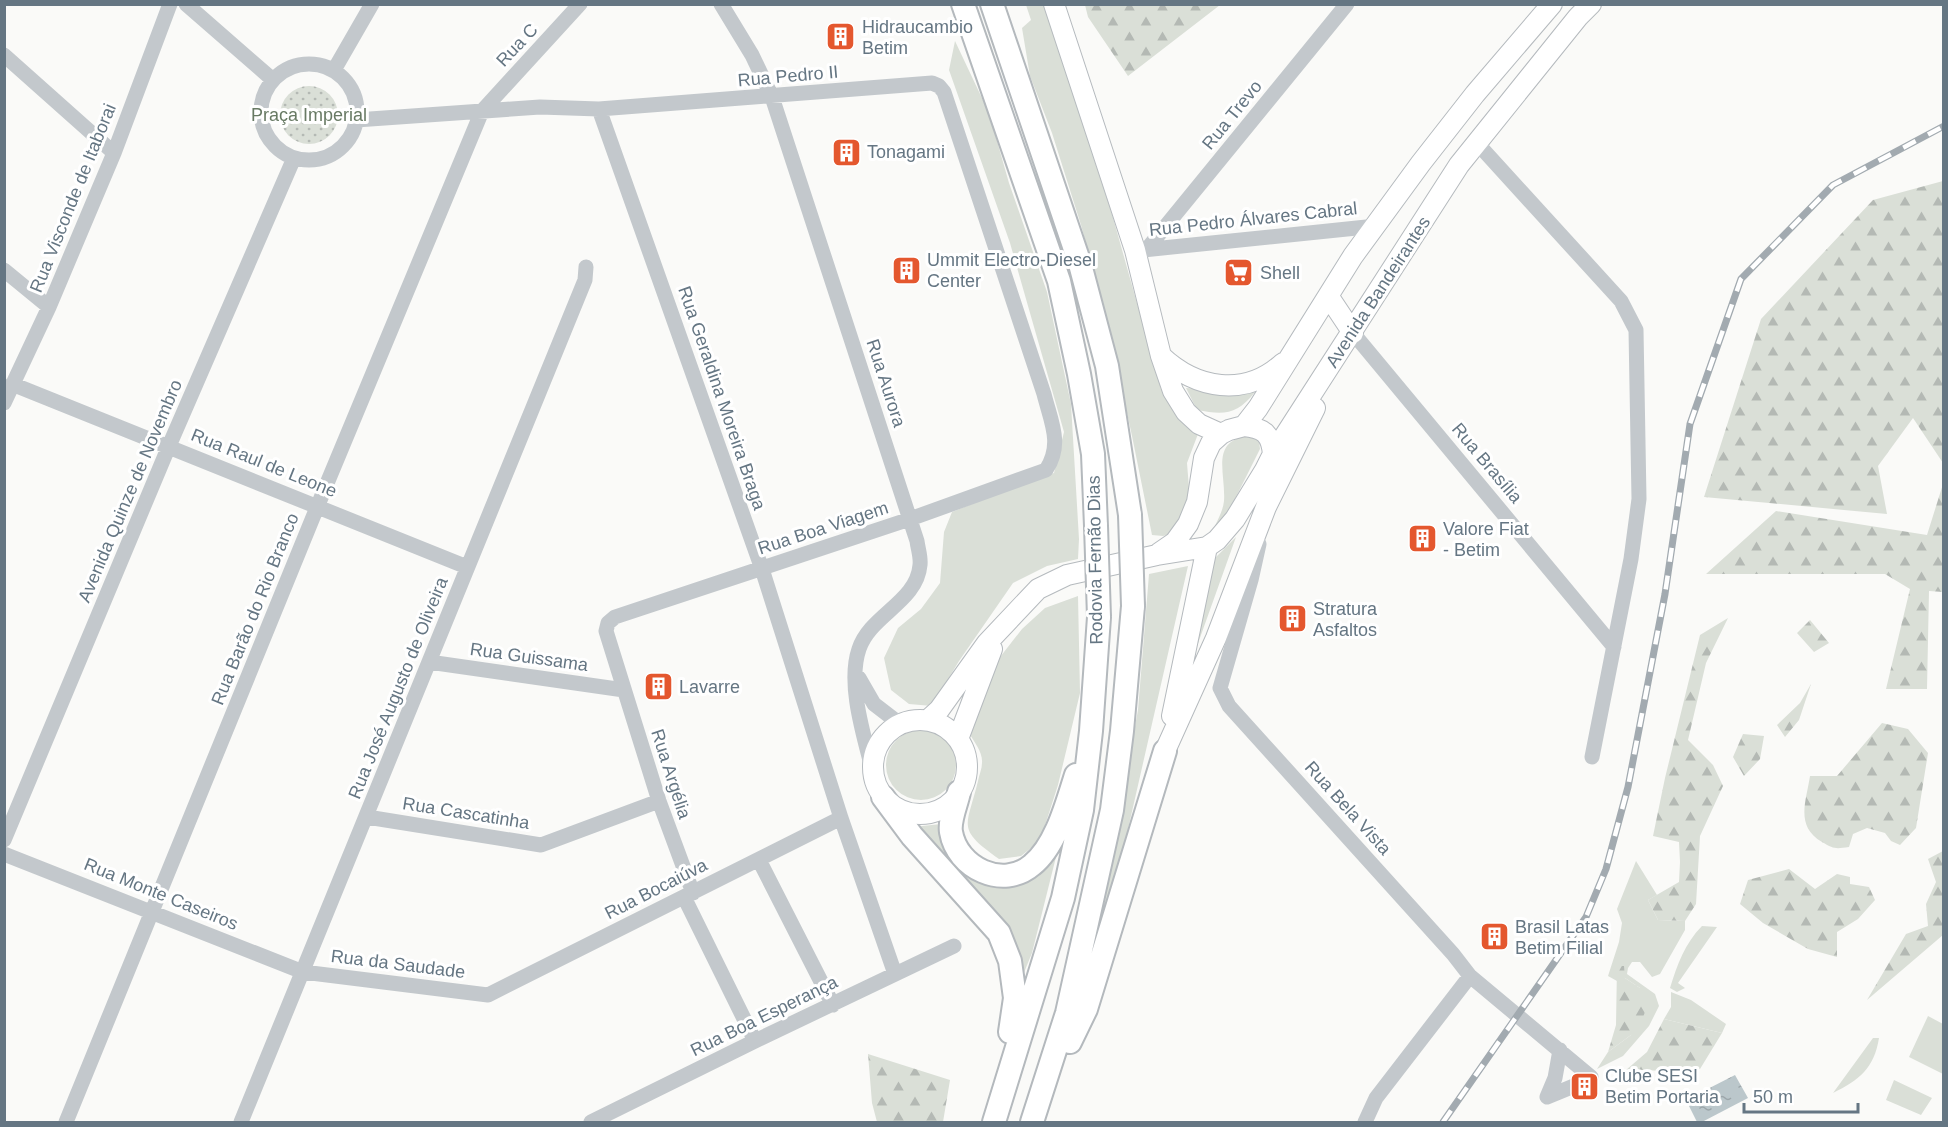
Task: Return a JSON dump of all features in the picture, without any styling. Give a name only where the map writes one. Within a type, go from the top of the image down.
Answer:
[{"type":"highway","name":"Rodovia Fernão Dias","points":[[963,4],[1059,281],[1093,454],[1099,616],[1091,731],[1082,810],[1063,898],[995,1121]]},
{"type":"highway","name":"Rodovia Fernão Dias","points":[[992,4],[1080,264],[1107,366],[1130,515],[1133,606],[1122,731],[1112,810],[1067,1013],[1032,1122]]},
{"type":"highway","points":[[959,792],[950,829],[955,848],[965,861],[980,870],[997,876],[1015,874],[1032,866],[1048,847],[1065,811],[1091,731]]},
{"type":"highway","points":[[1032,1122],[1086,1009],[1165,752]]},
{"type":"highway","points":[[883,797],[912,836],[999,933],[1010,961],[1015,999],[995,1121]]},
{"type":"main road","points":[[1054,4],[1141,250],[1161,356],[1173,391],[1186,412],[1199,424],[1221,434]]},
{"type":"main road","name":"Avenida Bandeirantes","points":[[1244,426],[1258,408],[1353,256],[1475,94],[1551,4]]},
{"type":"main road","name":"Avenida Bandeirantes","points":[[1207,548],[1235,519],[1273,454],[1459,165],[1578,17],[1591,4]]},
{"type":"main road","points":[[1165,752],[1216,638],[1266,507],[1353,333],[1329,297]]},
{"type":"main road","points":[[1161,356],[1174,369],[1190,378],[1208,384],[1226,385],[1244,383],[1262,377],[1278,368],[1291,355]]},
{"type":"main road","points":[[1157,555],[1175,542],[1188,524],[1197,502],[1204,458],[1211,443],[1221,434],[1244,426],[1254,427],[1264,432],[1271,442],[1273,454]]},
{"type":"main road","points":[[928,720],[939,710],[987,643],[1038,589],[1067,575],[1157,555],[1207,548],[1165,752]]},
{"type":"main road","points":[[958,739],[988,656],[1005,624]]},
{"type":"main road","points":[[914,720],[928,720],[950,730],[958,739],[967,765],[965,779],[959,792],[950,803],[937,811],[923,814],[908,812],[894,807],[883,797],[876,785],[873,772],[874,757],[879,744],[900,724],[914,720]]},
{"type":"street","name":"Rua Visconde de Itaborai","points":[[4,403],[49,307],[114,153],[170,4]]},
{"type":"street","points":[[186,4],[273,80]]},
{"type":"street","points":[[334,70],[372,4]]},
{"type":"street","name":"Rua C","points":[[482,111],[580,4]]},
{"type":"street","name":"Rua Aurora","points":[[721,4],[752,55],[772,97],[917,542],[920,564],[916,581],[904,597],[871,627],[859,646],[854,666],[859,715],[873,772]]},
{"type":"street","name":"Rua Trevo","points":[[1141,250],[1347,4]]},
{"type":"street","points":[[4,55],[114,153]]},
{"type":"street","points":[[302,64],[318,64],[334,70],[353,92],[357,106],[351,136],[340,148],[326,157],[310,160],[294,158],[280,151],[269,139],[262,125],[261,109],[264,93],[273,80],[286,70],[302,64]]},
{"type":"street","name":"Rua Pedro II","points":[[356,120],[540,107],[599,110],[932,83],[939,86],[944,92],[1044,394],[1056,441],[1053,459]]},
{"type":"street","name":"Rua Geraldina Moreira Braga","points":[[599,110],[762,569],[841,818],[895,974]]},
{"type":"street","name":"Rua Barão do Rio Branco","points":[[66,1122],[482,111]]},
{"type":"street","points":[[1477,142],[1621,301],[1636,330],[1639,499],[1631,559],[1593,756]]},
{"type":"street","name":"Avenida Quinze de Novembro","points":[[4,840],[169,446],[294,158]]},
{"type":"street","name":"Rua Pedro Álvares Cabral","points":[[1141,250],[1376,226]]},
{"type":"street","name":"Rua José Augusto de Oliveira","points":[[241,1122],[585,280],[586,267]]},
{"type":"street","points":[[4,270],[49,307]]},
{"type":"street","name":"Rua Brasília","points":[[1353,333],[1614,647]]},
{"type":"street","name":"Rua Raul de Leone","points":[[12,384],[467,567]]},
{"type":"street","name":"Rua Boa Viagem","points":[[606,631],[608,623],[615,617],[910,519],[1046,470],[1053,459]]},
{"type":"street","name":"Rua Bela Vista","points":[[1266,507],[1251,580],[1220,688],[1229,706],[1453,954],[1470,976],[1560,1050],[1591,1077],[1547,1097],[1555,1078],[1560,1050]]},
{"type":"street","name":"Rua Argélia","points":[[606,631],[688,895],[755,1041]]},
{"type":"street","name":"Rua Guissama","points":[[429,662],[624,690]]},
{"type":"street","points":[[854,666],[874,704],[900,724]]},
{"type":"street","name":"Rua Cascatinha","points":[[367,817],[542,845],[659,801]]},
{"type":"street","name":"Rua Bocaiúva","points":[[488,995],[841,818]]},
{"type":"street","name":"Rua Monte Caseiros","points":[[4,854],[154,911],[303,972]]},
{"type":"street","points":[[759,860],[833,1005]]},
{"type":"street","name":"Rua Boa Esperança","points":[[591,1122],[954,946]]},
{"type":"street","name":"Rua da Saudade","points":[[303,972],[488,995]]},
{"type":"street","points":[[1365,1122],[1376,1098],[1470,976]]},
{"type":"green space","points":[[1085,4],[1220,5],[1128,76],[1088,17]]},
{"type":"green space","points":[[1026,5],[1044,5],[1112,214],[1161,389],[1198,434],[1187,463],[1190,501],[1178,532],[1163,536],[1152,535],[1107,321],[1081,225],[1052,133],[1030,76],[1022,28],[1031,20]]},
{"type":"green space","points":[[955,41],[989,113],[1009,183],[1047,292],[1071,404],[1079,539],[1078,559],[1047,566],[1013,583],[959,661],[932,706],[909,704],[891,690],[884,658],[898,628],[921,609],[940,583],[944,532],[952,512],[1054,473],[1064,432],[1010,243],[949,70]]},
{"type":"green space","name":"Praça Imperial","points":[[303,86],[315,86],[330,94],[338,109],[338,121],[330,136],[315,144],[303,144],[288,136],[280,121],[280,109],[288,94]]},
{"type":"green space","points":[[1943,181],[1943,463],[1913,418],[1878,466],[1887,514],[1704,497],[1761,319],[1873,200]]},
{"type":"green space","points":[[1186,388],[1255,392],[1236,409],[1215,413],[1197,410]]},
{"type":"green space","points":[[1251,436],[1259,441],[1260,449],[1225,519],[1214,528],[1224,501],[1222,459],[1225,451],[1229,443]]},
{"type":"green space","points":[[1943,484],[1943,592],[1929,591],[1927,689],[1886,689],[1910,589],[1885,574],[1706,574],[1776,511],[1927,535]]},
{"type":"green space","points":[[1236,537],[1186,677],[1208,565]]},
{"type":"green space","points":[[1188,566],[1123,851],[1097,932],[1138,710],[1149,574]]},
{"type":"green space","points":[[1078,596],[1080,693],[1058,785],[1040,841],[1021,856],[999,859],[976,840],[968,826],[982,763],[980,751],[969,733],[997,661],[1022,629],[1045,608]]},
{"type":"green space","points":[[1728,618],[1706,663],[1688,740],[1713,765],[1723,786],[1700,836],[1696,904],[1685,921],[1658,920],[1648,900],[1679,882],[1680,862],[1679,842],[1653,836],[1665,778],[1700,635]]},
{"type":"green space","points":[[1810,620],[1829,643],[1814,652],[1797,633]]},
{"type":"green space","points":[[1811,684],[1799,720],[1785,737],[1777,725],[1800,703]]},
{"type":"green space","points":[[1882,723],[1908,729],[1928,753],[1916,828],[1900,845],[1891,841],[1885,833],[1867,828],[1853,834],[1849,847],[1832,847],[1814,836],[1805,821],[1805,804],[1810,776],[1837,776]]},
{"type":"green space","points":[[921,730],[940,736],[950,746],[956,765],[950,784],[940,794],[921,800],[902,794],[892,784],[886,765],[892,746],[902,736]]},
{"type":"green space","points":[[1743,734],[1764,736],[1760,759],[1744,776],[1733,757]]},
{"type":"green space","points":[[941,824],[999,882],[1059,845],[1032,953],[1023,975],[913,827]]},
{"type":"green space","points":[[1943,851],[1943,935],[1867,1000],[1906,934],[1928,926],[1926,904],[1936,882],[1928,859]]},
{"type":"green space","points":[[1636,861],[1657,895],[1648,900],[1658,920],[1685,921],[1685,930],[1660,974],[1652,977],[1640,962],[1632,962],[1628,968],[1627,974],[1655,994],[1659,1006],[1649,1026],[1623,1056],[1597,1069],[1608,1052],[1631,1035],[1640,988],[1625,978],[1617,966],[1617,981],[1608,976],[1619,942],[1622,923],[1617,909]]},
{"type":"green space","points":[[1789,869],[1815,889],[1837,874],[1850,877],[1850,884],[1869,887],[1875,900],[1858,919],[1837,932],[1837,957],[1808,949],[1763,923],[1740,904],[1748,880]]},
{"type":"green space","points":[[1702,926],[1717,927],[1678,983],[1685,988],[1677,992],[1670,988],[1682,955]]},
{"type":"green space","points":[[1617,966],[1624,966],[1625,978],[1640,988],[1647,1006],[1640,1026],[1608,1052],[1616,1025]]},
{"type":"green space","points":[[1671,992],[1691,1000],[1726,1024],[1722,1033],[1664,1019],[1671,1007]]},
{"type":"green space","points":[[1928,1016],[1943,1024],[1943,1074],[1909,1057]]},
{"type":"green space","points":[[1664,1019],[1722,1033],[1700,1069],[1691,1071],[1626,1070],[1647,1052]]},
{"type":"green space","points":[[1873,1038],[1879,1038],[1877,1049],[1869,1066],[1858,1078],[1833,1093]]},
{"type":"green space","points":[[868,1054],[950,1080],[943,1122],[877,1122],[872,1103]]},
{"type":"green space","points":[[1894,1080],[1932,1098],[1921,1115],[1886,1100]]},
{"type":"water","points":[[1735,1075],[1748,1098],[1702,1122],[1697,1122],[1686,1100]]},
{"type":"railway","points":[[1443,1122],[1586,917],[1606,869],[1628,787],[1665,594],[1690,424],[1741,279],[1833,185],[1944,126]]},
{"type":"place","name":"Hidraucambio Betim","points":[[841,37]]},
{"type":"place","name":"Tonagami","points":[[846,152]]},
{"type":"place","name":"Ummit Electro-Diesel Center","points":[[906,270]]},
{"type":"place","name":"Shell","points":[[1239,273]]},
{"type":"place","name":"Valore Fiat - Betim","points":[[1422,539]]},
{"type":"place","name":"Stratura Asfaltos","points":[[1292,619]]},
{"type":"place","name":"Lavarre","points":[[658,687]]},
{"type":"place","name":"Brasil Latas Betim Filial","points":[[1494,937]]},
{"type":"place","name":"Clube SESI Betim Portaria","points":[[1584,1086]]}]
